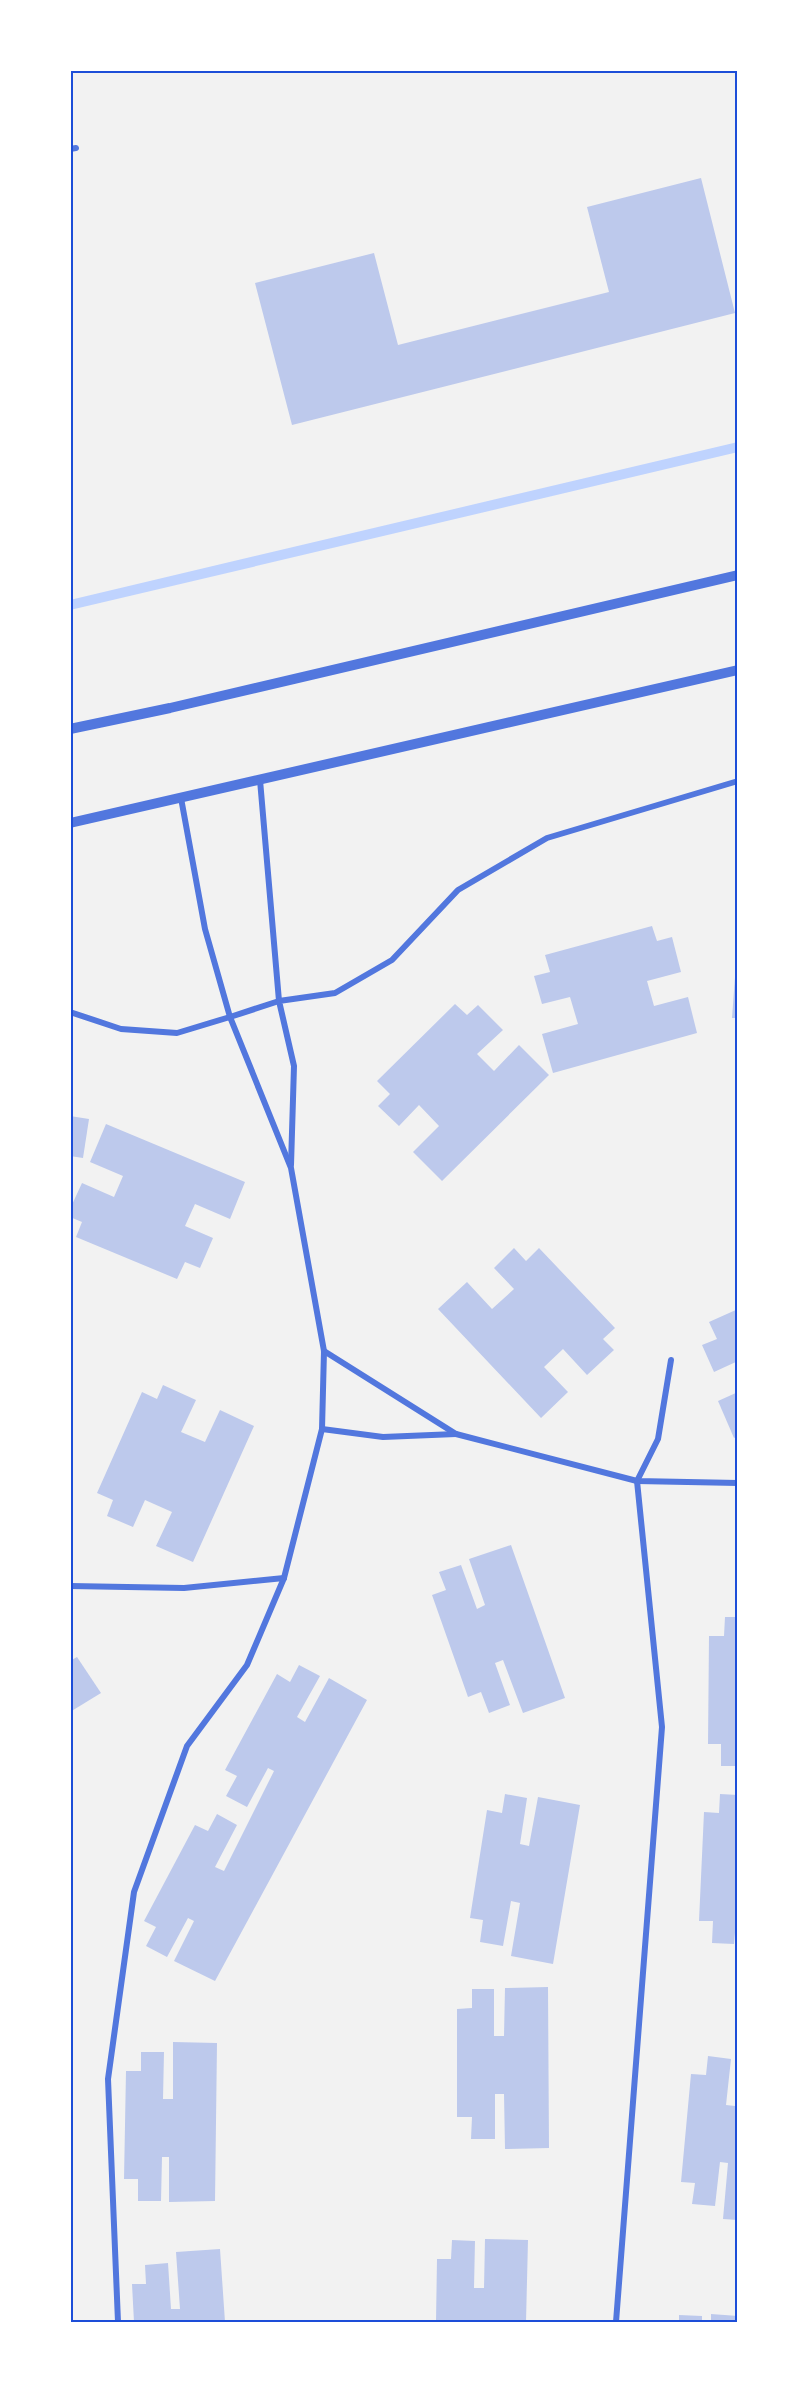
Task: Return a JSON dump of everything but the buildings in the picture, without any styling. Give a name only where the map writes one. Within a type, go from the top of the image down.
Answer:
[{"type":"street","points":[[70,729],[738,575]]},
{"type":"street","points":[[70,823],[738,670]]},
{"type":"street","points":[[260,780],[279,1001],[294,1066],[291,1168]]},
{"type":"street","points":[[70,1012],[121,1029],[177,1033],[279,1001],[335,993],[392,960],[458,890],[547,838],[738,781]]},
{"type":"street","points":[[118,2322],[108,2079],[134,1892],[187,1746],[247,1665],[284,1578],[322,1429],[324,1351],[291,1168],[230,1017],[206,929],[181,798]]},
{"type":"street","points":[[324,1351],[456,1434]]},
{"type":"street","points":[[616,2322],[662,1727],[637,1481],[658,1439],[671,1360]]},
{"type":"street","points":[[322,1429],[383,1437],[456,1434],[637,1481],[738,1483]]},
{"type":"street","points":[[70,1586],[183,1587],[284,1578]]},
{"type":"waterway","points":[[70,605],[738,447]]}]
